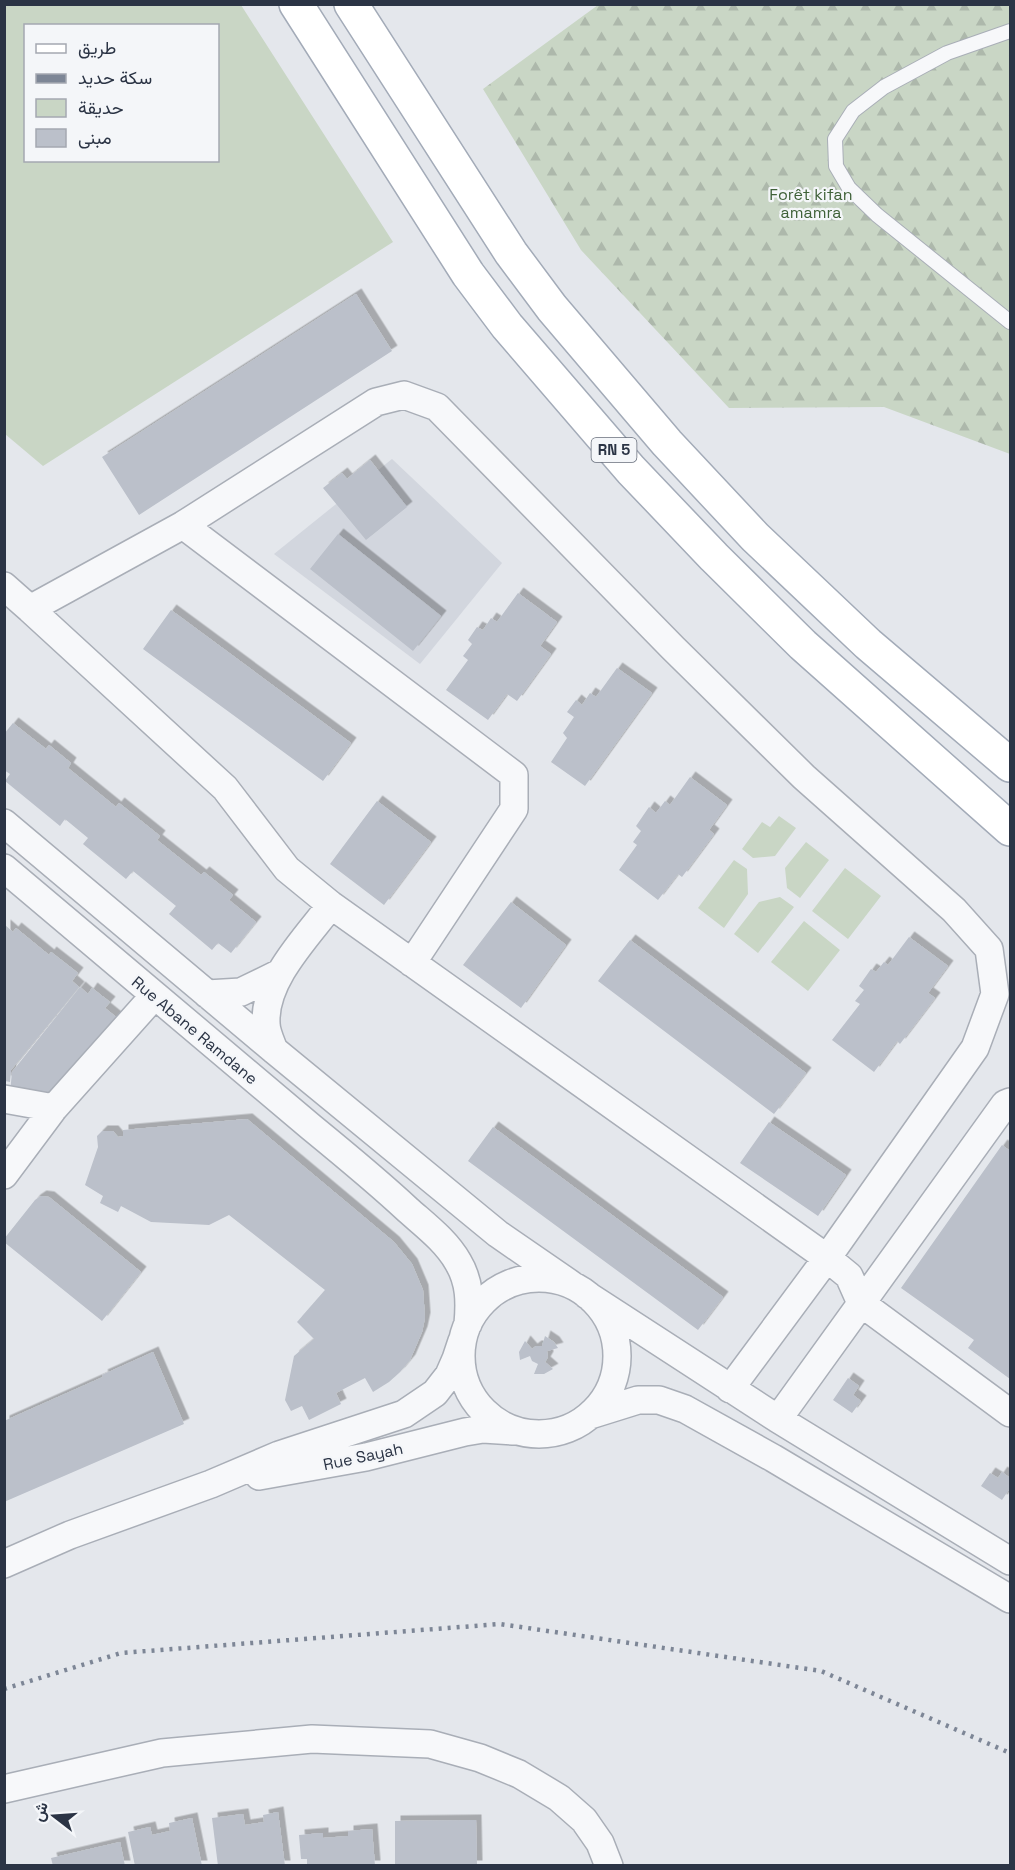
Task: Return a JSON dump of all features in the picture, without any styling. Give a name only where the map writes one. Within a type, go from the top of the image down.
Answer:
[{"type":"main road","name":"RN 5","points":[[296,4],[468,274],[507,326],[631,470],[803,645],[1011,829]]},
{"type":"main road","name":"RN 5","points":[[351,4],[511,253],[552,308],[667,443],[756,537],[868,644],[1011,765]]},
{"type":"street","points":[[30,609],[183,525],[376,402],[404,395],[437,407],[771,745],[954,910],[989,949],[995,994],[975,1048],[827,1258],[730,1389]]},
{"type":"street","points":[[183,525],[514,775],[514,809],[412,963]]},
{"type":"street","points":[[4,586],[225,788],[287,869],[331,905],[624,1116],[827,1258],[849,1276],[861,1303],[1011,1413]]},
{"type":"street","points":[[4,824],[118,921],[498,1234],[730,1389],[1011,1561]]},
{"type":"street","name":"Rue Abane Ramdane","points":[[4,868],[387,1190],[448,1247],[459,1263],[469,1293],[465,1332]]},
{"type":"street","points":[[274,1050],[266,1018],[278,974],[331,905]]},
{"type":"street","points":[[207,994],[241,992],[278,974]]},
{"type":"street","points":[[4,1175],[54,1108],[154,996]]},
{"type":"street","points":[[4,1099],[54,1108]]},
{"type":"street","points":[[778,1419],[1005,1104],[1011,1102]]},
{"type":"street","points":[[590,1415],[602,1402],[610,1388],[617,1354],[608,1321],[599,1307],[580,1290],[555,1280],[538,1278],[520,1280],[504,1286],[489,1296],[477,1309],[465,1332],[461,1357],[462,1373],[468,1389],[487,1415],[500,1424],[515,1431],[547,1434],[563,1431],[590,1415],[638,1400],[659,1400],[685,1409],[773,1458],[1011,1599]]},
{"type":"street","name":"Rue Sayah","points":[[4,1564],[70,1535],[211,1484],[279,1455],[404,1414],[435,1393],[449,1375],[465,1332]]},
{"type":"street","name":"Rue Sayah","points":[[211,1484],[366,1457],[483,1429],[515,1431]]},
{"type":"street","points":[[4,1790],[17,1785],[162,1753],[312,1738],[430,1744],[480,1758],[519,1774],[560,1798],[584,1820],[600,1843],[609,1866]]},
{"type":"lane","points":[[1011,31],[947,53],[884,87],[853,111],[835,139],[836,166],[849,188],[877,215],[1011,322]]},
{"type":"shaded area","points":[[392,459],[502,563],[420,664],[274,554]]},
{"type":"green space","points":[[4,5],[241,5],[393,242],[43,466],[5,434]]},
{"type":"green space","name":"Forêt kifan amamra","points":[[598,5],[1010,5],[1010,454],[884,407],[729,408],[581,250],[483,89]]},
{"type":"green space","points":[[779,816],[796,828],[775,856],[753,858],[742,849],[762,822],[770,827]]},
{"type":"green space","points":[[806,842],[829,860],[800,898],[787,888],[785,868]]},
{"type":"green space","points":[[734,860],[747,869],[748,894],[724,928],[698,908]]},
{"type":"green space","points":[[845,868],[881,896],[848,939],[812,911]]},
{"type":"green space","points":[[780,897],[794,907],[758,953],[734,934],[759,902]]},
{"type":"green space","points":[[804,921],[840,950],[808,991],[771,962]]},
{"type":"building","points":[[356,294],[392,351],[139,515],[102,457]]},
{"type":"building","points":[[370,460],[407,507],[366,540],[323,488],[342,473],[347,479]]},
{"type":"building","points":[[338,534],[441,616],[413,651],[310,569]]},
{"type":"building","points":[[518,593],[557,622],[540,646],[551,654],[517,701],[507,694],[488,720],[446,690],[468,660],[463,656],[472,644],[468,640],[477,627],[483,630],[491,618],[497,622]]},
{"type":"building","points":[[171,610],[351,743],[323,781],[143,649]]},
{"type":"building","points":[[617,668],[652,693],[585,786],[551,762],[567,738],[563,733],[574,717],[567,712],[576,700],[582,705],[590,693],[596,697]]},
{"type":"building","points":[[13,723],[46,749],[49,745],[71,763],[68,768],[116,807],[119,803],[160,836],[157,840],[201,875],[204,872],[233,895],[229,900],[256,922],[231,953],[218,943],[212,950],[169,914],[176,906],[133,871],[126,879],[83,844],[88,838],[65,819],[60,826],[5,781],[10,774],[4,770],[4,734]]},
{"type":"building","points":[[690,777],[727,805],[709,830],[714,834],[682,877],[678,874],[658,900],[619,870],[637,845],[633,842],[641,831],[636,826],[649,807],[656,813],[665,801],[670,805]]},
{"type":"building","points":[[377,801],[431,842],[384,905],[330,864]]},
{"type":"building","points":[[511,902],[566,945],[521,1008],[463,965]]},
{"type":"building","points":[[5,925],[13,932],[16,928],[49,955],[51,952],[78,973],[72,981],[79,987],[11,1070],[10,1082],[5,1081]]},
{"type":"building","points":[[909,937],[948,966],[928,993],[935,998],[900,1044],[897,1041],[874,1072],[832,1040],[860,1004],[855,1001],[864,990],[859,986],[871,969],[876,972],[884,962],[888,965]]},
{"type":"building","points":[[630,940],[806,1073],[774,1114],[598,981]]},
{"type":"building","points":[[80,987],[88,994],[92,988],[110,1002],[105,1008],[121,1021],[62,1097],[10,1093],[12,1072]]},
{"type":"building","points":[[247,1119],[394,1242],[412,1264],[423,1290],[425,1318],[422,1332],[410,1360],[400,1372],[373,1392],[365,1378],[336,1393],[341,1404],[309,1420],[302,1406],[291,1411],[285,1400],[294,1356],[314,1339],[297,1322],[325,1290],[229,1215],[209,1225],[151,1222],[121,1206],[118,1212],[100,1203],[103,1196],[85,1185],[98,1147],[97,1136],[102,1131],[113,1131],[118,1137],[123,1136],[123,1130]]},
{"type":"building","points":[[769,1122],[846,1175],[818,1216],[740,1163]]},
{"type":"building","points":[[493,1127],[723,1297],[698,1330],[468,1161]]},
{"type":"building","points":[[1002,1145],[1010,1151],[1010,1379],[968,1348],[974,1340],[901,1288]]},
{"type":"building","points":[[41,1196],[49,1197],[141,1272],[102,1321],[4,1242],[35,1200]]},
{"type":"building","points":[[545,1336],[558,1348],[547,1351],[548,1357],[545,1362],[553,1369],[544,1374],[534,1374],[538,1364],[532,1361],[530,1356],[520,1360],[519,1352],[525,1341],[532,1349],[542,1346]]},
{"type":"building","points":[[153,1352],[184,1424],[4,1502],[4,1421]]},
{"type":"building","points":[[848,1378],[859,1386],[853,1395],[861,1401],[852,1413],[833,1400]]},
{"type":"building","points":[[1002,1472],[1010,1478],[1010,1488],[1002,1500],[981,1486],[990,1473],[998,1478]]},
{"type":"building","points":[[278,1812],[285,1866],[218,1866],[212,1818],[243,1814],[245,1825],[264,1822],[263,1815]]},
{"type":"building","points":[[192,1818],[202,1866],[135,1866],[128,1832],[150,1827],[152,1835],[170,1831],[169,1823]]},
{"type":"building","points":[[476,1820],[477,1866],[395,1866],[395,1821]]},
{"type":"building","points":[[372,1829],[375,1866],[307,1866],[307,1859],[301,1859],[299,1835],[323,1833],[323,1838],[348,1836],[348,1831]]},
{"type":"building","points":[[120,1842],[125,1866],[53,1866],[51,1858]]},
{"type":"railway","points":[[4,1689],[121,1653],[500,1624],[821,1671],[1010,1753]]}]
